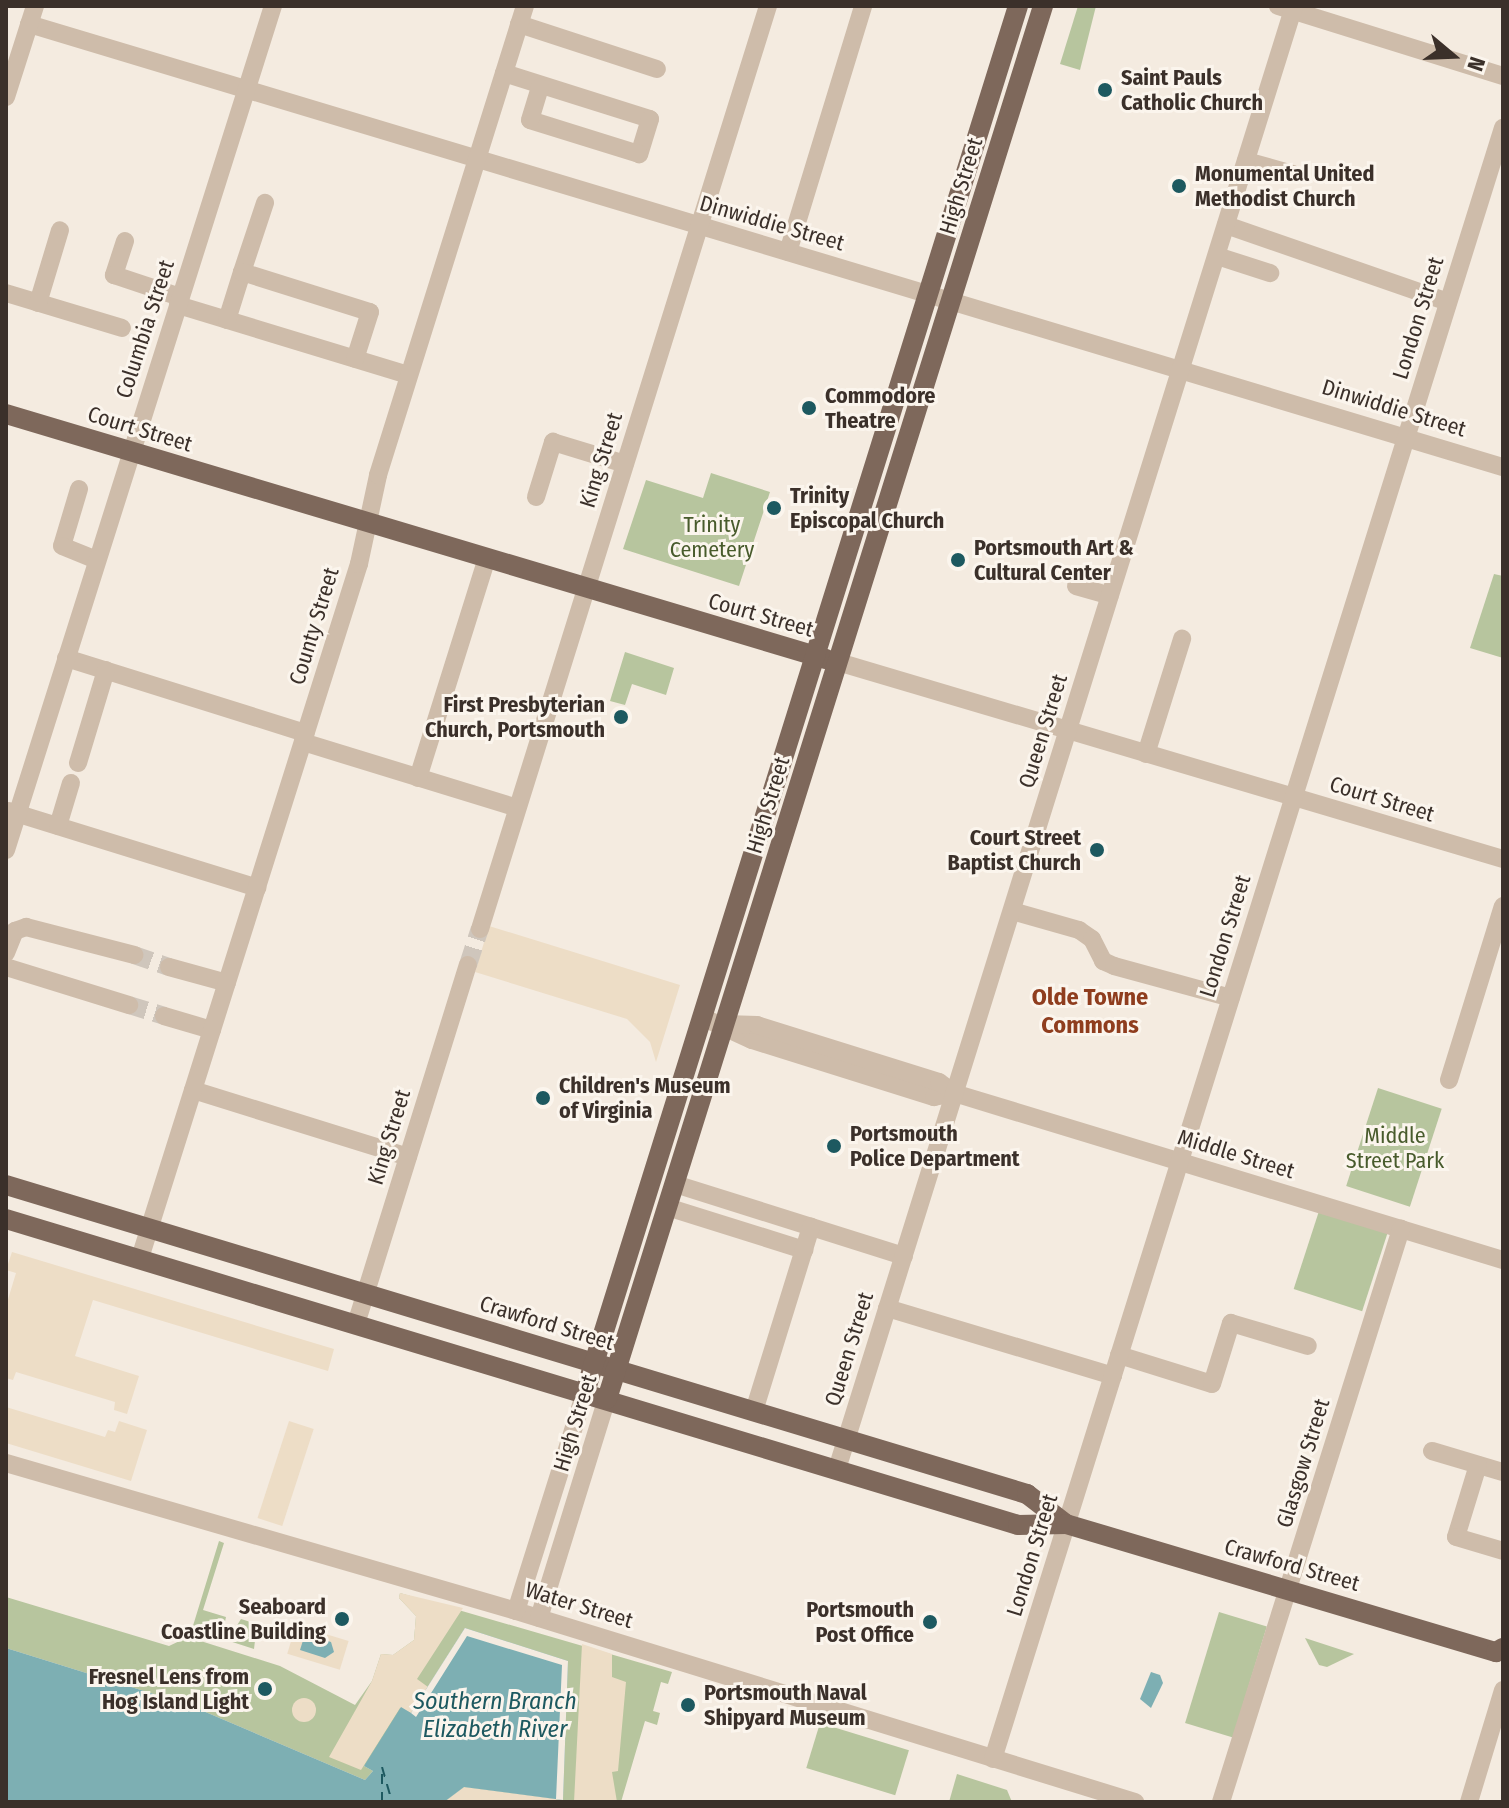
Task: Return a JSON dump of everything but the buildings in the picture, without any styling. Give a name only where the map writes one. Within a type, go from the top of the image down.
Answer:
[{"type":"main road","name":"High Street","points":[[585,1392],[1018,6]]},
{"type":"main road","name":"High Street","points":[[607,1399],[1043,6]]},
{"type":"main road","name":"Court Street","points":[[6,414],[838,662]]},
{"type":"main road","name":"Crawford Street","points":[[6,1185],[1027,1494],[1066,1524]]},
{"type":"main road","name":"Crawford Street","points":[[6,1219],[1018,1525],[1066,1524],[1501,1655]]},
{"type":"street","name":"Columbia Street","points":[[6,850],[12,812],[66,658],[273,6]]},
{"type":"street","name":"County Street","points":[[140,1258],[304,737],[409,375],[525,6]]},
{"type":"street","name":"King Street","points":[[480,929],[768,6]]},
{"type":"street","points":[[788,252],[863,6]]},
{"type":"street","points":[[1289,8],[1503,76]]},
{"type":"street","name":"Queen Street","points":[[837,1469],[1217,256],[1289,8]]},
{"type":"street","name":"Dinwiddie Street","points":[[32,15],[247,90],[699,227],[951,298],[1503,467]]},
{"type":"street","points":[[6,97],[32,15]]},
{"type":"street","points":[[519,24],[657,69]]},
{"type":"street","points":[[504,73],[540,87],[650,119],[639,154],[530,120],[540,87]]},
{"type":"street","name":"London Street","points":[[993,1759],[1503,128]]},
{"type":"street","points":[[1246,161],[1293,174]]},
{"type":"street","points":[[227,320],[265,203]]},
{"type":"street","points":[[1226,225],[1332,259],[1342,270],[1448,302]]},
{"type":"street","points":[[38,303],[60,230]]},
{"type":"street","points":[[125,241],[114,275],[227,320],[409,375]]},
{"type":"street","points":[[1217,256],[1270,273]]},
{"type":"street","points":[[242,272],[370,312],[355,359]]},
{"type":"street","points":[[6,293],[122,328]]},
{"type":"street","points":[[536,497],[553,442],[625,464]]},
{"type":"street","points":[[79,489],[62,546],[96,560]]},
{"type":"street","points":[[418,778],[487,558]]},
{"type":"street","points":[[1076,586],[1110,596]]},
{"type":"street","points":[[1146,754],[1182,639]]},
{"type":"street","points":[[66,658],[418,778],[517,808]]},
{"type":"street","name":"Court Street","points":[[838,662],[1503,859]]},
{"type":"street","points":[[78,763],[106,670]]},
{"type":"street","points":[[58,826],[71,783]]},
{"type":"street","points":[[12,812],[257,888]]},
{"type":"street","points":[[1449,1080],[1503,906]]},
{"type":"street","points":[[1012,911],[1079,930],[1092,939],[1103,961],[1114,966],[1231,998]]},
{"type":"street","points":[[6,953],[15,931],[26,927],[134,955]]},
{"type":"street","name":"King Street","points":[[356,1324],[468,965]]},
{"type":"street","points":[[6,967],[129,1005]]},
{"type":"street","points":[[169,967],[227,983]]},
{"type":"street","points":[[164,1016],[212,1030]]},
{"type":"street","name":"Middle Street","points":[[702,1017],[725,1024],[757,1025],[939,1082],[954,1093],[1503,1260]]},
{"type":"street","points":[[193,1090],[408,1157]]},
{"type":"street","points":[[675,1184],[904,1256]]},
{"type":"street","points":[[667,1207],[804,1250]]},
{"type":"street","points":[[754,1411],[811,1227]]},
{"type":"street","name":"Glasgow Street","points":[[1221,1802],[1401,1229]]},
{"type":"street","points":[[887,1308],[1113,1376]]},
{"type":"street","points":[[1119,1355],[1212,1384],[1231,1323],[1308,1346]]},
{"type":"street","name":"High Street","points":[[516,1611],[585,1392]]},
{"type":"street","name":"High Street","points":[[539,1618],[607,1399]]},
{"type":"street","points":[[1432,1451],[1503,1472]]},
{"type":"street","name":"Water Street","points":[[6,1463],[516,1611],[1135,1802]]},
{"type":"street","points":[[1478,1465],[1456,1537],[1503,1551]]},
{"type":"street","points":[[1471,1801],[1503,1690]]},
{"type":"green space","points":[[1078,6],[1096,6],[1080,70],[1060,64]]},
{"type":"green space","name":"Trinity Cemetery","points":[[711,473],[770,492],[739,586],[623,549],[646,480],[703,498]]},
{"type":"green space","points":[[1494,574],[1503,576],[1503,658],[1470,648]]},
{"type":"green space","points":[[625,652],[674,668],[666,695],[632,684],[625,705],[610,701]]},
{"type":"green space","name":"Middle Street Park","points":[[1378,1088],[1442,1109],[1410,1207],[1346,1186]]},
{"type":"green space","name":"Middle Street Park","points":[[1319,1211],[1387,1233],[1362,1311],[1294,1289]]},
{"type":"green space","points":[[219,1541],[224,1543],[203,1610],[226,1617],[224,1626],[234,1630],[241,1619],[257,1624],[254,1649],[192,1629]]},
{"type":"green space","points":[[400,1593],[672,1672],[668,1684],[661,1682],[653,1711],[660,1713],[657,1725],[645,1721],[621,1802],[444,1802],[464,1787],[563,1800],[465,1628],[411,1713],[364,1766],[373,1771],[365,1780],[189,1705],[6,1648],[6,1597],[169,1646],[188,1637],[280,1666],[355,1705],[372,1681],[381,1654],[393,1655],[414,1640],[416,1616],[399,1598]]},
{"type":"green space","points":[[1219,1612],[1267,1627],[1233,1738],[1185,1723]]},
{"type":"green space","points":[[1305,1638],[1354,1654],[1327,1667],[1319,1665]]},
{"type":"green space","points":[[820,1723],[909,1750],[895,1795],[806,1768]]},
{"type":"green space","points":[[957,1774],[1007,1790],[1012,1802],[949,1802]]},
{"type":"shaded area","points":[[489,926],[680,985],[656,1062],[650,1042],[627,1019],[475,972]]},
{"type":"shaded area","points":[[12,1252],[334,1349],[328,1371],[93,1300],[75,1356],[139,1376],[127,1414],[114,1410],[115,1402],[16,1372],[13,1380],[6,1378],[6,1306],[16,1273],[6,1270]]},
{"type":"shaded area","points":[[6,1407],[105,1437],[108,1430],[115,1432],[119,1421],[147,1430],[131,1481],[6,1443]]},
{"type":"shaded area","points":[[289,1421],[314,1429],[282,1526],[257,1518]]},
{"type":"shaded area","points":[[400,1593],[463,1608],[417,1679],[428,1687],[411,1713],[400,1708],[361,1770],[329,1757],[372,1681],[381,1654],[393,1655],[414,1640],[416,1616],[399,1598]]},
{"type":"shaded area","points":[[296,1625],[349,1641],[340,1670],[287,1654]]},
{"type":"shaded area","points":[[582,1644],[612,1654],[612,1677],[626,1682],[618,1771],[612,1772],[617,1802],[574,1802]]},
{"type":"shaded area","points":[[304,1698],[313,1701],[316,1710],[313,1719],[304,1722],[295,1719],[292,1710],[295,1701]]},
{"type":"shaded area","points":[[464,1787],[563,1800],[567,1802],[444,1802]]},
{"type":"water","name":"Southern Branch Elizabeth River","points":[[465,1628],[568,1661],[563,1800],[464,1787],[444,1802],[6,1802],[6,1648],[189,1705],[365,1780],[373,1771],[364,1766],[401,1707],[411,1713]]},
{"type":"water","points":[[305,1634],[331,1642],[334,1652],[325,1658],[300,1650]]},
{"type":"water","points":[[1151,1672],[1160,1675],[1163,1683],[1151,1708],[1140,1699]]},
{"type":"pier","points":[[465,1628],[568,1661],[563,1800],[556,1799],[562,1665],[467,1636],[416,1717],[411,1713]]},
{"type":"ferry route","points":[[382,1767],[392,1802]]},
{"type":"ferry route","points":[[382,1771],[382,1802]]},
{"type":"tunnel","points":[[468,965],[480,929]]},
{"type":"tunnel","points":[[134,955],[169,967]]},
{"type":"tunnel","points":[[129,1005],[164,1016]]},
{"type":"place","name":"Saint Pauls Catholic Church","points":[[1105,90]]},
{"type":"place","name":"Monumental United Methodist Church","points":[[1179,186]]},
{"type":"place","name":"Commodore Theatre","points":[[809,408]]},
{"type":"place","name":"Trinity Episcopal Church","points":[[774,508]]},
{"type":"place","name":"Portsmouth Art & Cultural Center","points":[[958,560]]},
{"type":"place","name":"First Presbyterian Church, Portsmouth","points":[[621,717]]},
{"type":"place","name":"Court Street Baptist Church","points":[[1097,850]]},
{"type":"place","name":"Children's Museum of Virginia","points":[[543,1098]]},
{"type":"place","name":"Portsmouth Police Department","points":[[834,1146]]},
{"type":"place","name":"Seaboard Coastline Building","points":[[342,1619]]},
{"type":"place","name":"Portsmouth Post Office","points":[[930,1622]]},
{"type":"place","name":"Fresnel Lens from Hog Island Light","points":[[265,1689]]},
{"type":"place","name":"Portsmouth Naval Shipyard Museum","points":[[688,1705]]},
{"type":"district","name":"Olde Towne Commons","points":[[1090,1012]]}]
